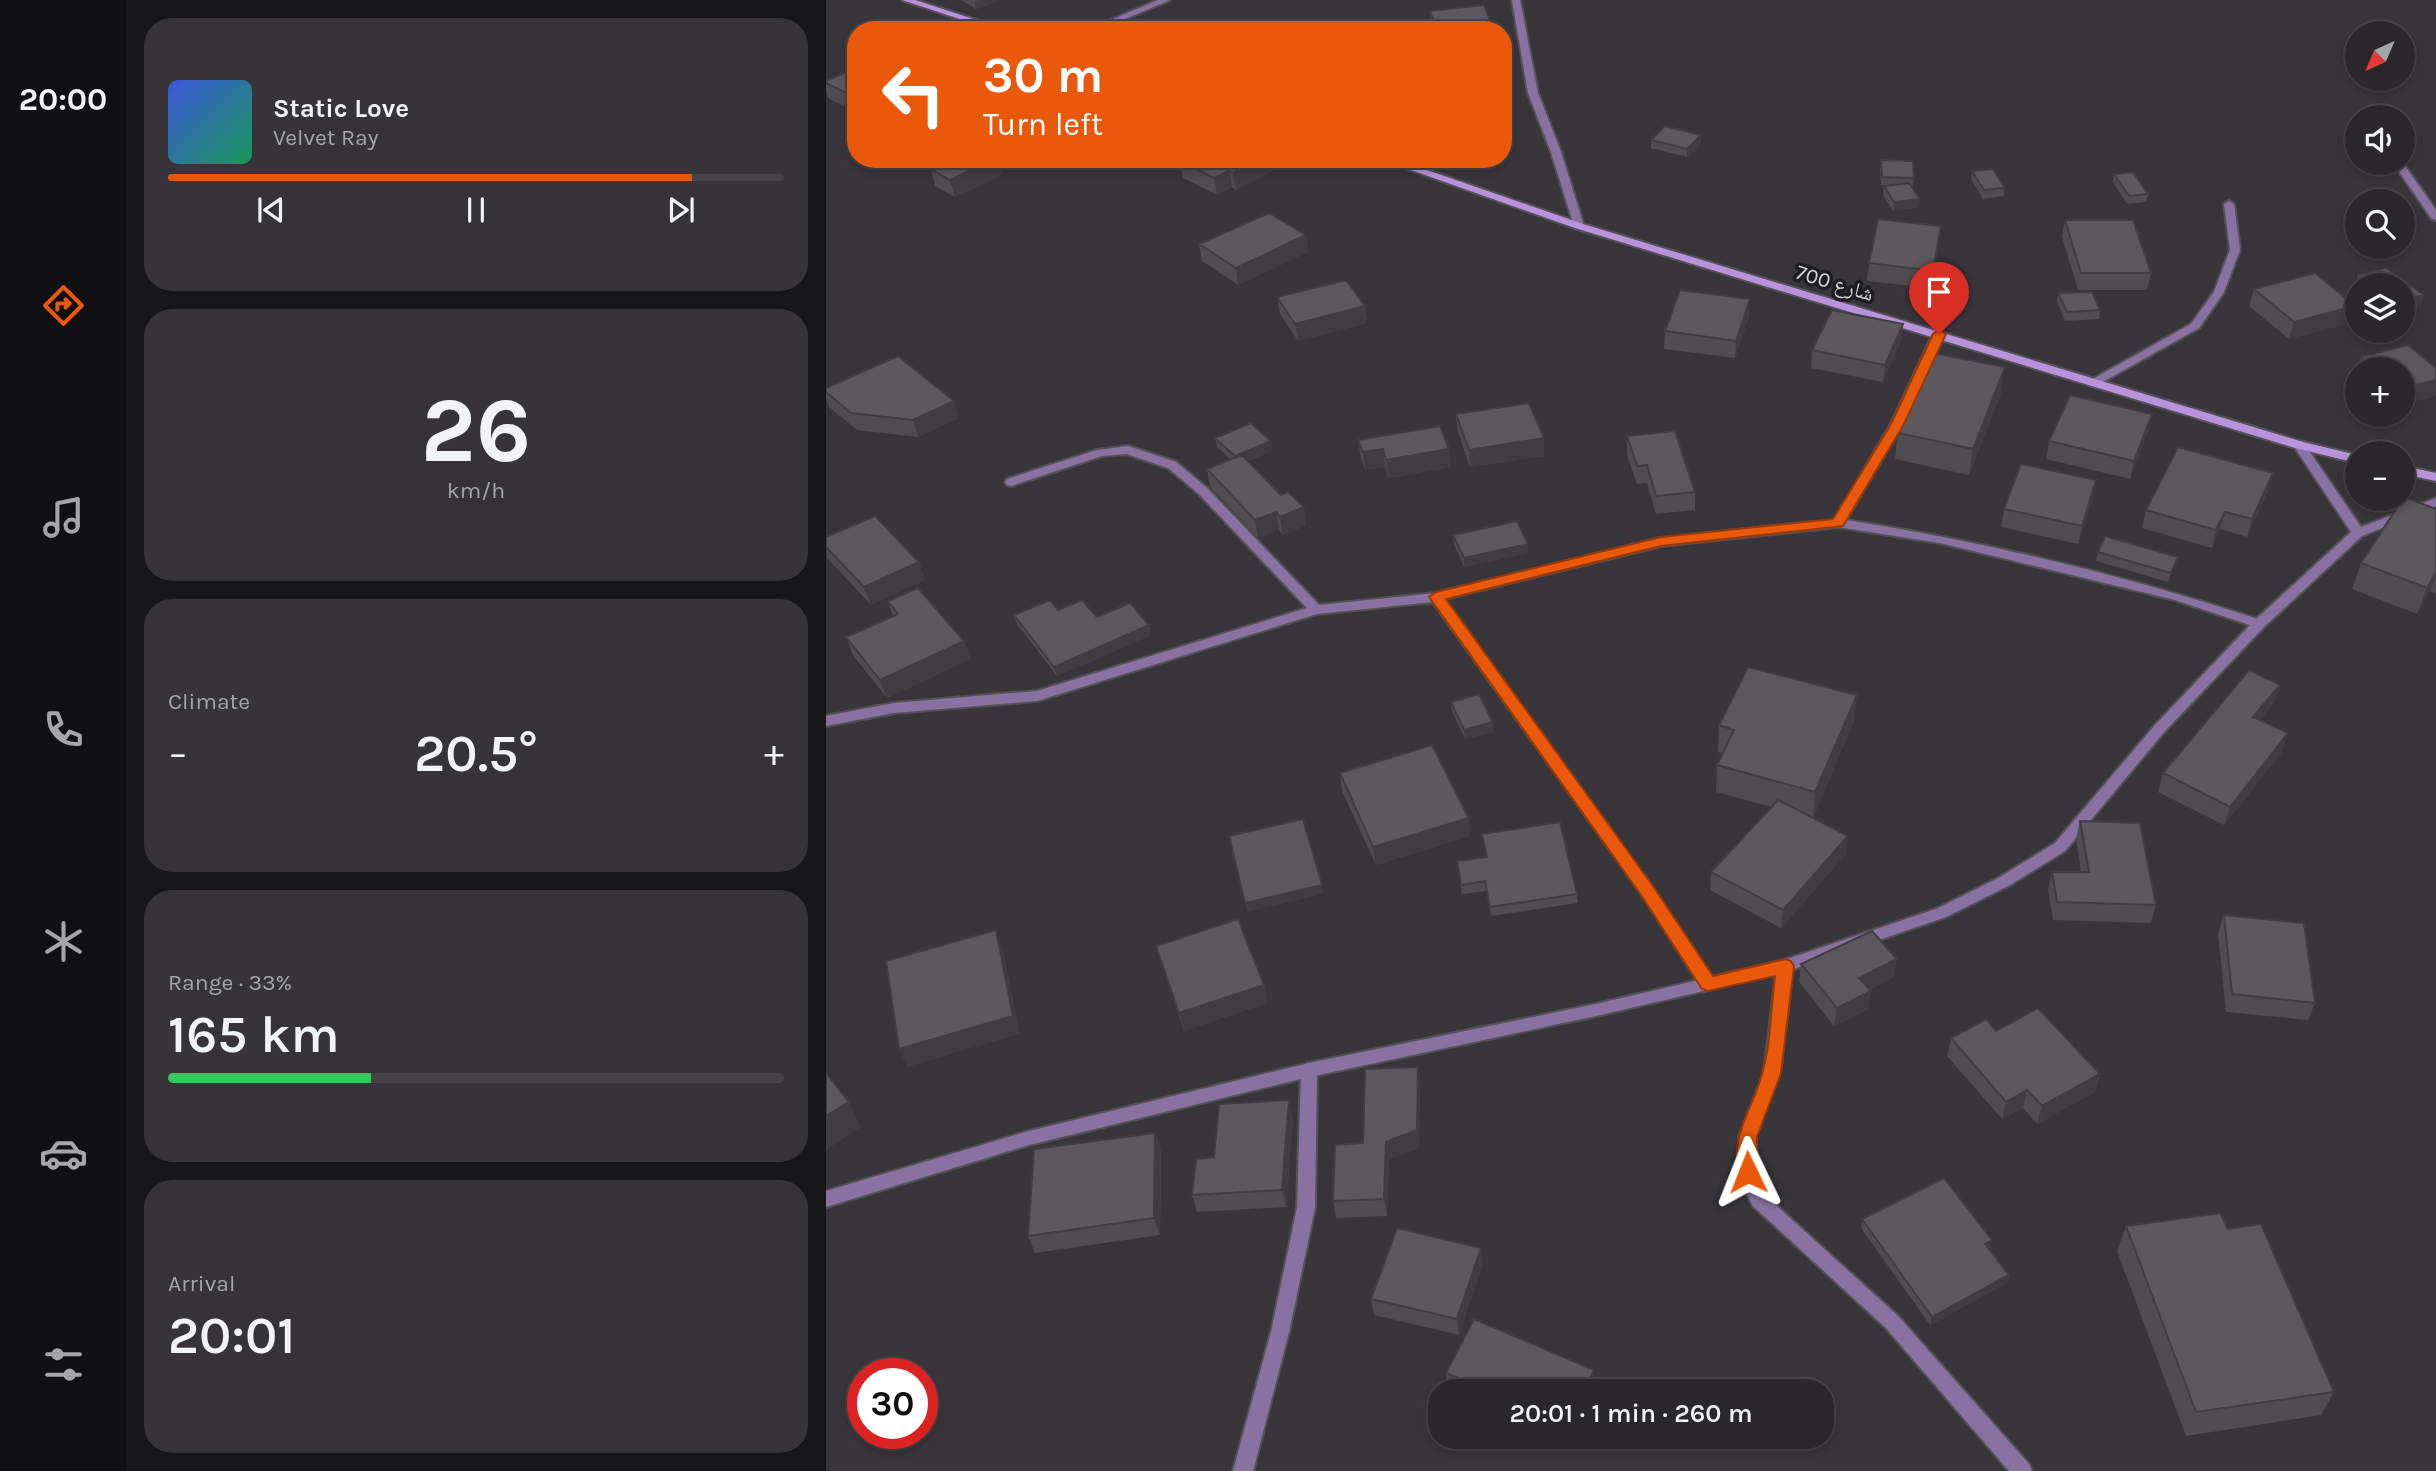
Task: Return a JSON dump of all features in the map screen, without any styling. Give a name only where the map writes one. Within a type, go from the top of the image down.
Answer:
[{"type":"main road","points":[[906,0],[974,21]]},
{"type":"main road","name":"شارع 700","points":[[1411,168],[1579,226],[2299,445],[2345,456]]},
{"type":"main road","points":[[2415,473],[2436,477]]},
{"type":"street","points":[[1114,21],[1166,0]]},
{"type":"street","points":[[1516,0],[1533,93],[1556,152],[1579,226]]},
{"type":"street","points":[[2406,175],[2436,217]]},
{"type":"street","points":[[2095,382],[2195,326],[2219,292],[2235,250],[2229,204]]},
{"type":"street","points":[[1838,523],[1897,424],[1939,334]]},
{"type":"street","points":[[2299,445],[2358,533]]},
{"type":"street","points":[[1011,482],[1101,453],[1128,450],[1172,465],[1203,491],[1316,610]]},
{"type":"street","points":[[826,1199],[1029,1138],[1309,1070],[1785,966],[1941,914],[2005,881],[2060,847],[2160,728],[2259,624],[2358,533],[2436,502]]},
{"type":"street","points":[[826,721],[894,708],[1037,696],[1316,610],[1436,597],[1661,542],[1838,523],[1940,539],[2178,597],[2259,624]]},
{"type":"street","points":[[1436,597],[1647,891],[1708,984]]},
{"type":"street","points":[[1785,966],[1772,1073],[1747,1137],[1748,1172],[1759,1201],[1892,1322],[2022,1471]]},
{"type":"street","points":[[1242,1471],[1280,1332],[1306,1208],[1309,1070]]},
{"type":"building","points":[[1484,5],[1490,21],[1434,21],[1430,11]]},
{"type":"building","points":[[847,72],[847,94],[826,83]]},
{"type":"building","points":[[1665,126],[1701,135],[1687,149],[1651,140]]},
{"type":"building","points":[[1881,160],[1913,161],[1914,178],[1882,177]]},
{"type":"building","points":[[933,168],[975,168],[950,180],[931,169]]},
{"type":"building","points":[[1194,168],[1243,168],[1233,173],[1229,171],[1214,178]]},
{"type":"building","points":[[1993,169],[2005,188],[1984,190],[1972,171]]},
{"type":"building","points":[[2133,172],[2148,194],[2129,196],[2114,174]]},
{"type":"building","points":[[1909,183],[1920,199],[1894,202],[1884,186]]},
{"type":"building","points":[[1269,213],[1306,235],[1236,268],[1199,244]]},
{"type":"building","points":[[1878,219],[1941,226],[1933,271],[1869,263]]},
{"type":"building","points":[[2065,220],[2133,220],[2151,273],[2081,273]]},
{"type":"building","points":[[2386,268],[2393,273],[2366,273]]},
{"type":"building","points":[[2315,273],[2345,298],[2345,309],[2294,322],[2254,289]]},
{"type":"building","points":[[1346,280],[1365,306],[1295,324],[1277,297]]},
{"type":"building","points":[[2415,289],[2424,295],[2415,298]]},
{"type":"building","points":[[1680,290],[1750,299],[1736,341],[1665,331]]},
{"type":"building","points":[[2092,292],[2100,310],[2067,312],[2058,293]]},
{"type":"building","points":[[1832,310],[1903,324],[1885,365],[1812,350]]},
{"type":"building","points":[[2408,345],[2436,368],[2436,380],[2415,385],[2415,357],[2361,357]]},
{"type":"building","points":[[1933,353],[2005,367],[1973,449],[1898,433]]},
{"type":"building","points":[[898,356],[954,401],[913,420],[851,413],[826,392],[826,388]]},
{"type":"building","points":[[2070,395],[2152,414],[2134,461],[2049,441]]},
{"type":"building","points":[[1529,403],[1544,438],[1469,450],[1456,414]]},
{"type":"building","points":[[1251,423],[1271,441],[1235,456],[1215,438]]},
{"type":"building","points":[[1440,426],[1449,449],[1386,460],[1383,449],[1363,452],[1358,440]]},
{"type":"building","points":[[1675,431],[1695,492],[1656,496],[1647,465],[1637,466],[1627,436]]},
{"type":"building","points":[[2178,447],[2273,473],[2252,519],[2225,512],[2216,530],[2146,510]]},
{"type":"building","points":[[1242,455],[1281,495],[1288,492],[1304,507],[1280,517],[1276,512],[1255,520],[1207,469]]},
{"type":"building","points":[[2021,464],[2096,480],[2082,526],[2004,509]]},
{"type":"building","points":[[2415,501],[2436,509],[2436,572],[2427,588],[2361,563],[2395,511],[2415,511]]},
{"type":"building","points":[[875,516],[919,562],[864,587],[826,547],[826,537]]},
{"type":"building","points":[[1517,521],[1528,544],[1464,558],[1453,535]]},
{"type":"building","points":[[2105,536],[2178,557],[2171,573],[2098,552]]},
{"type":"building","points":[[918,588],[964,641],[880,680],[846,637],[898,614],[888,601]]},
{"type":"building","points":[[1050,600],[1058,610],[1082,600],[1097,617],[1130,603],[1149,625],[1054,667],[1014,615]]},
{"type":"building","points":[[1748,667],[1857,695],[1815,792],[1717,765],[1734,730],[1719,725]]},
{"type":"building","points":[[2249,670],[2280,685],[2253,717],[2288,733],[2230,807],[2163,773]]},
{"type":"building","points":[[1479,694],[1493,722],[1464,730],[1451,702]]},
{"type":"building","points":[[1432,745],[1469,818],[1373,847],[1340,773]]},
{"type":"building","points":[[1778,800],[1848,836],[1783,910],[1711,872]]},
{"type":"building","points":[[1303,819],[1322,885],[1245,903],[1229,836]]},
{"type":"building","points":[[2080,821],[2140,823],[2156,905],[2057,902],[2052,872],[2089,872]]},
{"type":"building","points":[[1560,822],[1577,894],[1490,907],[1485,881],[1461,885],[1457,861],[1487,857],[1482,834]]},
{"type":"building","points":[[2224,915],[2304,923],[2315,1003],[2232,994]]},
{"type":"building","points":[[1238,919],[1264,985],[1179,1013],[1156,946]]},
{"type":"building","points":[[996,930],[1013,1016],[899,1049],[886,961]]},
{"type":"building","points":[[1872,931],[1897,959],[1859,978],[1871,991],[1837,1008],[1801,964]]},
{"type":"building","points":[[2038,1008],[2100,1074],[2042,1106],[2027,1090],[2006,1102],[1951,1038],[1986,1019],[1996,1031]]},
{"type":"building","points":[[1418,1067],[1417,1130],[1386,1142],[1384,1199],[1333,1201],[1335,1145],[1363,1143],[1365,1069]]},
{"type":"building","points":[[826,1073],[849,1102],[826,1116]]},
{"type":"building","points":[[1289,1100],[1282,1190],[1192,1195],[1196,1159],[1214,1157],[1219,1104]]},
{"type":"building","points":[[1155,1133],[1154,1218],[1028,1236],[1034,1149]]},
{"type":"building","points":[[1944,1178],[1992,1240],[1985,1244],[2009,1275],[1932,1317],[1862,1219]]},
{"type":"building","points":[[2220,1213],[2228,1229],[2261,1224],[2334,1392],[2196,1412],[2126,1226]]},
{"type":"building","points":[[1397,1228],[1481,1248],[1457,1319],[1371,1299]]},
{"type":"building","points":[[1474,1319],[1594,1370],[1589,1379],[1461,1379],[1446,1373]]},
{"type":"route","points":[[1748,1172],[1747,1137],[1772,1073],[1785,966],[1708,984],[1647,891],[1436,597],[1661,542],[1838,523],[1897,424],[1939,334]]}]
